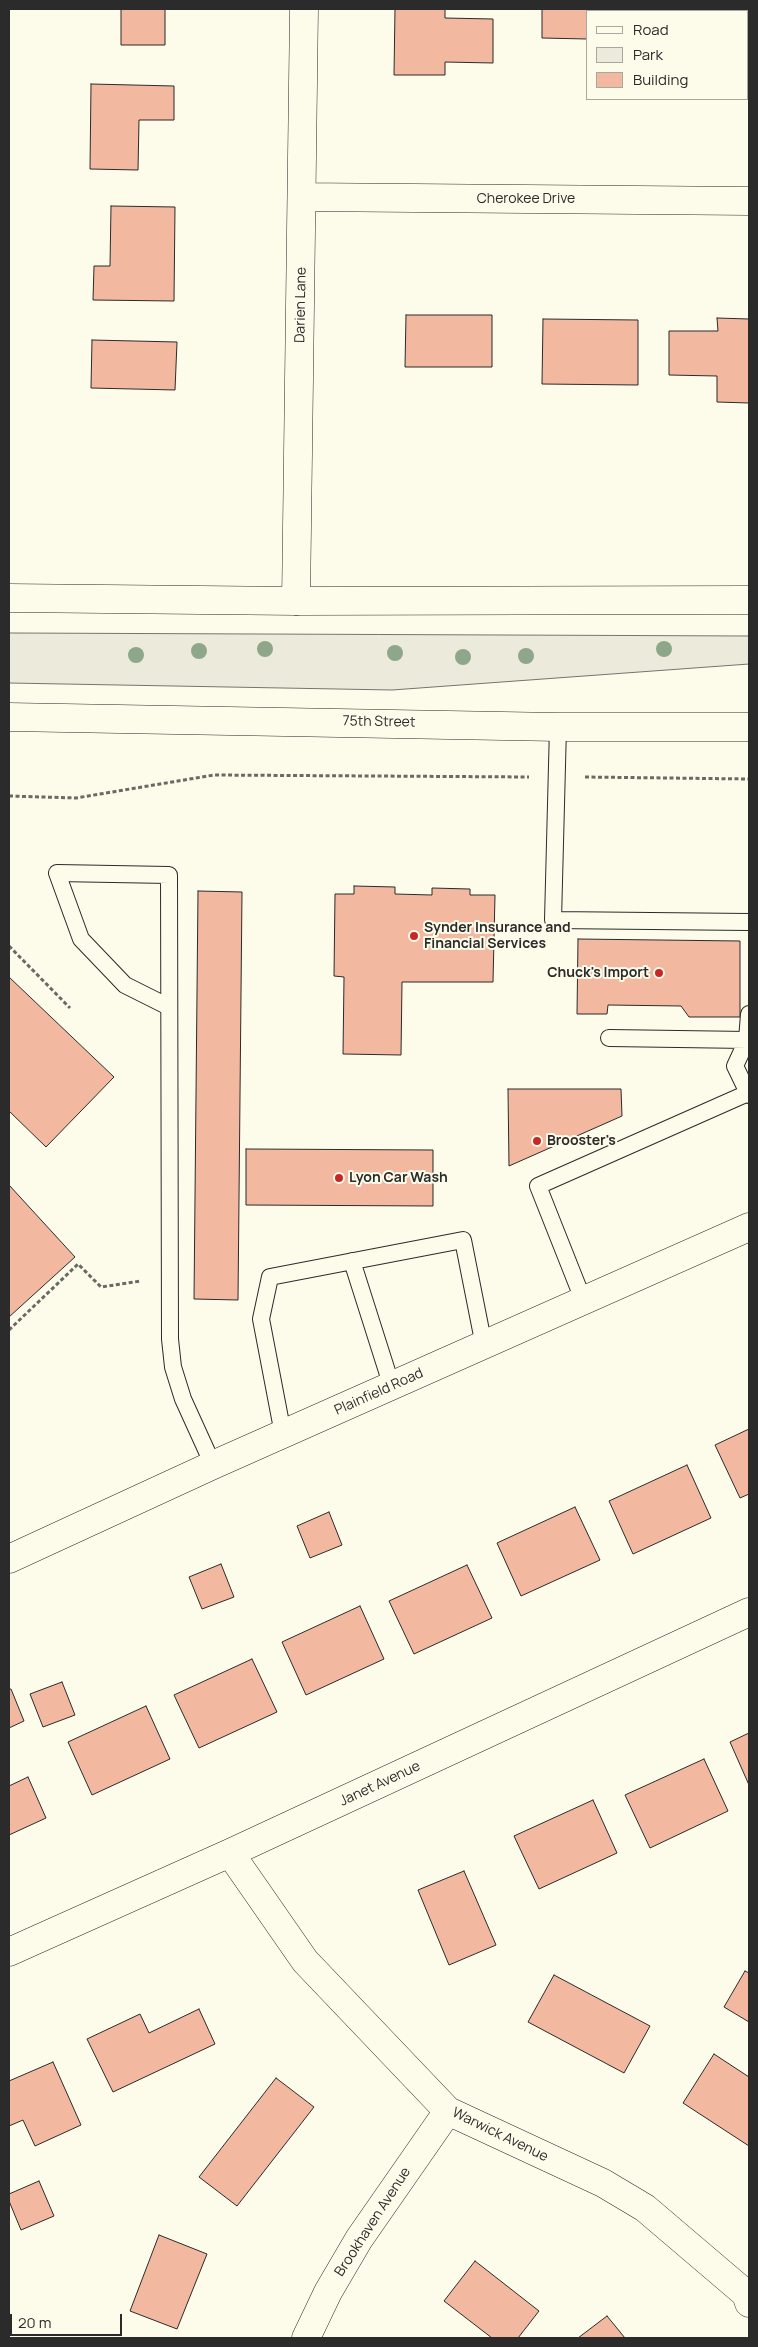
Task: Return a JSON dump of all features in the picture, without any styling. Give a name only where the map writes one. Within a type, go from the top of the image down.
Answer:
[{"type":"street","name":"Darien Lane","points":[[296,601],[304,9]]},
{"type":"street","name":"Cherokee Drive","points":[[302,197],[749,200]]},
{"type":"street","points":[[9,598],[296,601],[749,600]]},
{"type":"street","name":"75th Street","points":[[9,717],[558,726],[749,727]]},
{"type":"street","name":"Plainfield Road","points":[[9,1559],[283,1434],[584,1302],[749,1227]]},
{"type":"street","name":"Janet Avenue","points":[[9,1952],[230,1853],[749,1612]]},
{"type":"street","name":"Warwick Avenue","points":[[230,1853],[305,1961],[448,2111],[602,2184],[646,2208],[748,2296]]},
{"type":"street","name":"Brookhaven Avenue","points":[[306,2338],[328,2292],[359,2239],[448,2111]]},
{"type":"lane","points":[[558,726],[552,920],[749,922]]},
{"type":"lane","points":[[169,1007],[125,985],[81,939],[57,873],[169,875],[170,1339],[174,1367],[183,1399],[213,1466]]},
{"type":"lane","points":[[584,1302],[538,1186],[749,1094],[735,1066],[747,1040],[749,1014]]},
{"type":"lane","points":[[609,1038],[747,1040]]},
{"type":"lane","points":[[283,1434],[261,1319],[270,1277],[463,1240],[484,1346]]},
{"type":"lane","points":[[352,1261],[392,1386]]},
{"type":"path","points":[[9,796],[76,798],[214,776],[530,777]]},
{"type":"path","points":[[591,777],[749,778]]},
{"type":"path","points":[[9,946],[70,1008]]},
{"type":"path","points":[[9,1330],[78,1264],[101,1287],[141,1281],[170,1263]]},
{"type":"green space","points":[[9,633],[749,636],[749,664],[392,690],[9,683]]},
{"type":"building","points":[[121,9],[165,9],[165,45],[121,45]]},
{"type":"building","points":[[395,9],[445,9],[445,18],[493,19],[493,63],[445,62],[445,75],[394,75]]},
{"type":"building","points":[[542,9],[623,9],[586,10],[586,39],[542,38]]},
{"type":"building","points":[[668,9],[719,9],[719,10]]},
{"type":"building","points":[[748,20],[749,20],[748,64]]},
{"type":"building","points":[[91,84],[174,86],[174,120],[139,120],[138,170],[90,169]]},
{"type":"building","points":[[111,206],[175,207],[174,301],[93,300],[94,266],[110,266]]},
{"type":"building","points":[[406,315],[492,315],[492,367],[405,367]]},
{"type":"building","points":[[717,318],[749,319],[749,403],[717,402],[717,376],[669,375],[669,331],[718,331]]},
{"type":"building","points":[[543,319],[638,320],[638,385],[542,384]]},
{"type":"building","points":[[92,340],[177,342],[175,390],[91,388]]},
{"type":"building","name":"Synder Insurance and Financial Services","points":[[354,886],[395,887],[395,894],[432,895],[432,888],[470,889],[470,895],[495,895],[493,982],[402,982],[401,1055],[343,1054],[344,977],[334,976],[335,894],[354,894]]},
{"type":"building","points":[[198,891],[242,892],[238,1300],[194,1299]]},
{"type":"building","name":"Chuck's Import","points":[[578,939],[740,941],[740,1017],[689,1017],[681,1006],[608,1005],[607,1014],[577,1014]]},
{"type":"building","points":[[9,977],[114,1077],[46,1147],[9,1111]]},
{"type":"building","name":"Brooster's","points":[[508,1089],[621,1089],[622,1116],[509,1166]]},
{"type":"building","name":"Lyon Car Wash","points":[[246,1149],[433,1150],[433,1206],[246,1205]]},
{"type":"building","points":[[9,1185],[75,1257],[9,1317]]},
{"type":"building","points":[[749,1429],[749,1494],[740,1498],[715,1445]]},
{"type":"building","points":[[687,1465],[711,1518],[633,1554],[609,1501]]},
{"type":"building","points":[[575,1507],[600,1560],[521,1596],[497,1543]]},
{"type":"building","points":[[329,1512],[342,1545],[310,1558],[297,1526]]},
{"type":"building","points":[[221,1564],[234,1597],[202,1609],[189,1577]]},
{"type":"building","points":[[467,1565],[492,1618],[414,1654],[389,1601]]},
{"type":"building","points":[[360,1606],[384,1659],[306,1695],[282,1642]]},
{"type":"building","points":[[252,1659],[277,1712],[199,1748],[174,1695]]},
{"type":"building","points":[[62,1682],[75,1715],[43,1727],[30,1694]]},
{"type":"building","points":[[9,1689],[11,1689],[24,1721],[9,1728]]},
{"type":"building","points":[[146,1706],[170,1759],[92,1795],[68,1742]]},
{"type":"building","points":[[749,1733],[749,1785],[730,1742]]},
{"type":"building","points":[[704,1759],[728,1811],[650,1848],[625,1795]]},
{"type":"building","points":[[28,1777],[46,1818],[9,1835],[9,1786]]},
{"type":"building","points":[[593,1800],[617,1853],[539,1889],[514,1836]]},
{"type":"building","points":[[464,1871],[496,1945],[449,1965],[418,1890]]},
{"type":"building","points":[[745,1971],[749,1973],[749,2022],[724,2007]]},
{"type":"building","points":[[554,1975],[650,2026],[624,2073],[528,2022]]},
{"type":"building","points":[[199,2009],[215,2044],[113,2092],[87,2039],[140,2014],[149,2033]]},
{"type":"building","points":[[714,2054],[749,2077],[749,2146],[683,2103]]},
{"type":"building","points":[[53,2062],[81,2125],[35,2146],[23,2120],[9,2126],[9,2081]]},
{"type":"building","points":[[276,2078],[314,2107],[237,2206],[199,2177]]},
{"type":"building","points":[[39,2181],[54,2216],[21,2230],[9,2201],[9,2194]]},
{"type":"building","points":[[159,2235],[207,2254],[177,2329],[130,2311]]},
{"type":"building","points":[[475,2261],[539,2311],[518,2338],[492,2338],[444,2301]]},
{"type":"building","points":[[607,2316],[625,2338],[578,2338]]},
{"type":"place","name":"Synder Insurance and Financial Services","points":[[414,936]]},
{"type":"place","name":"Chuck's Import","points":[[659,973]]},
{"type":"place","name":"Brooster's","points":[[537,1141]]},
{"type":"place","name":"Lyon Car Wash","points":[[339,1178]]}]
